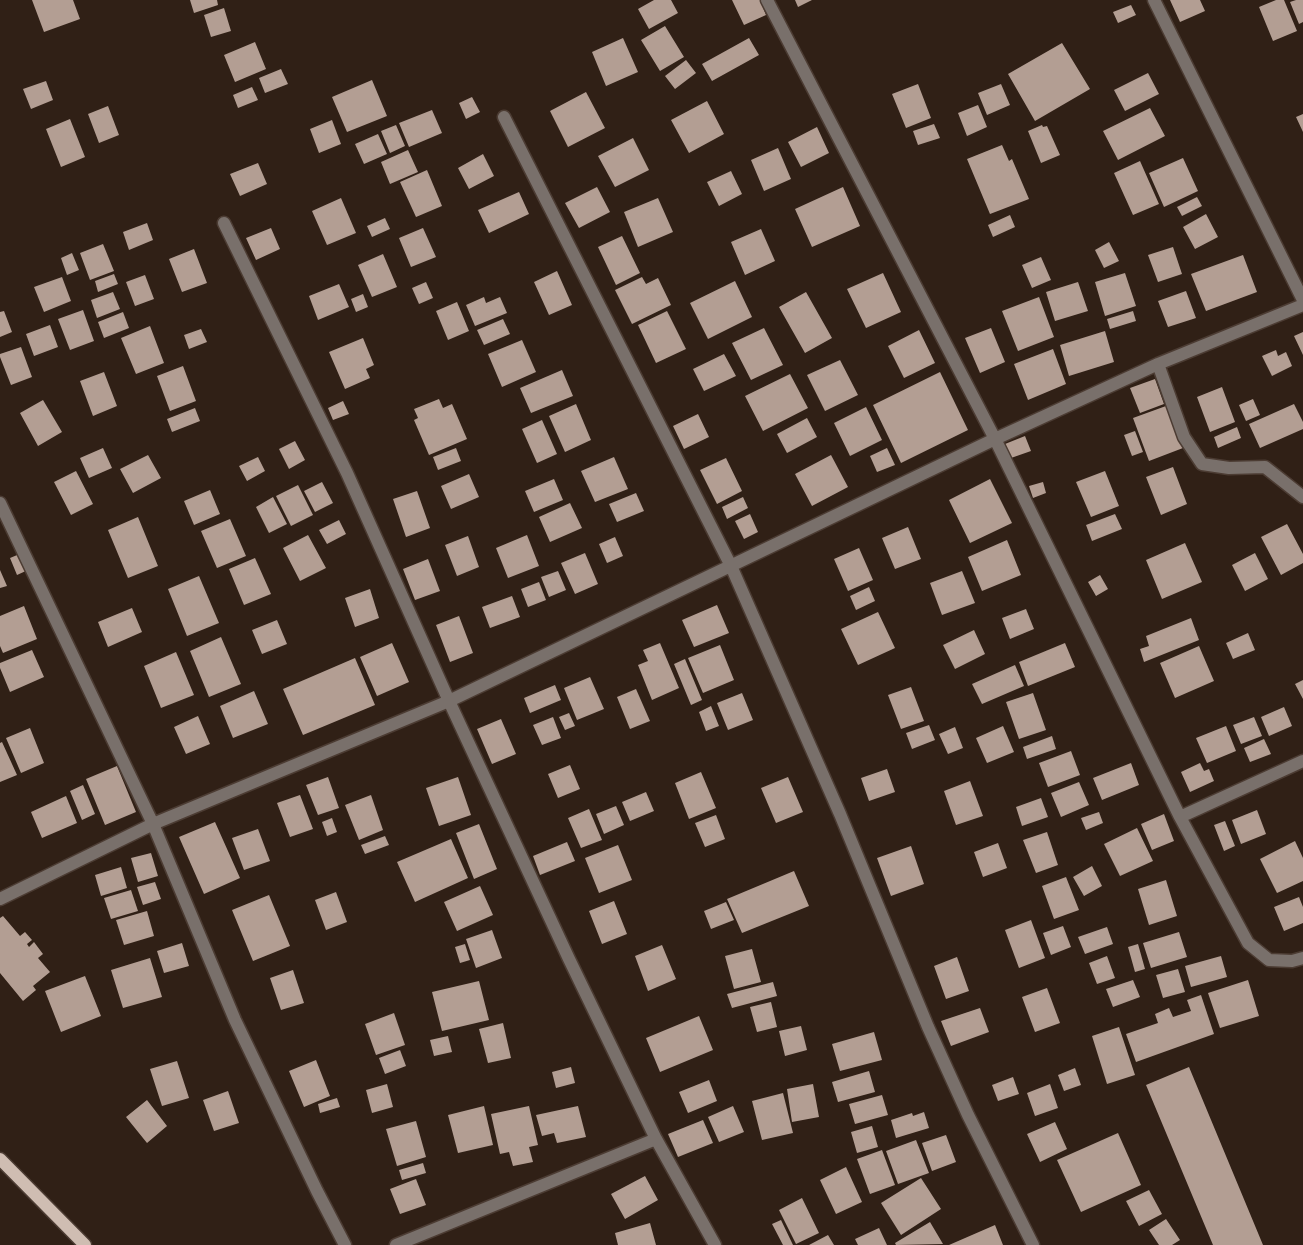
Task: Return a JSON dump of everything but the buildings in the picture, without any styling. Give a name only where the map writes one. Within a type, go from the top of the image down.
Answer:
[{"type":"main road","points":[[0,1159],[85,1245]]},
{"type":"street","points":[[767,0],[995,439],[1180,817],[1248,943],[1270,960],[1292,961],[1303,958]]},
{"type":"street","points":[[1154,0],[1303,300]]},
{"type":"street","points":[[504,117],[731,566],[840,814],[928,1027],[968,1115],[1033,1245]]},
{"type":"street","points":[[224,223],[347,473],[449,701],[569,958],[656,1139],[715,1245]]},
{"type":"street","points":[[0,900],[153,824],[449,701],[995,439],[1158,364],[1303,305]]},
{"type":"street","points":[[1158,364],[1184,437],[1202,464],[1229,468],[1265,467],[1303,497]]},
{"type":"street","points":[[0,503],[153,824],[236,1020],[317,1191],[345,1245]]},
{"type":"street","points":[[1180,817],[1303,761]]},
{"type":"street","points":[[396,1245],[656,1139]]}]
